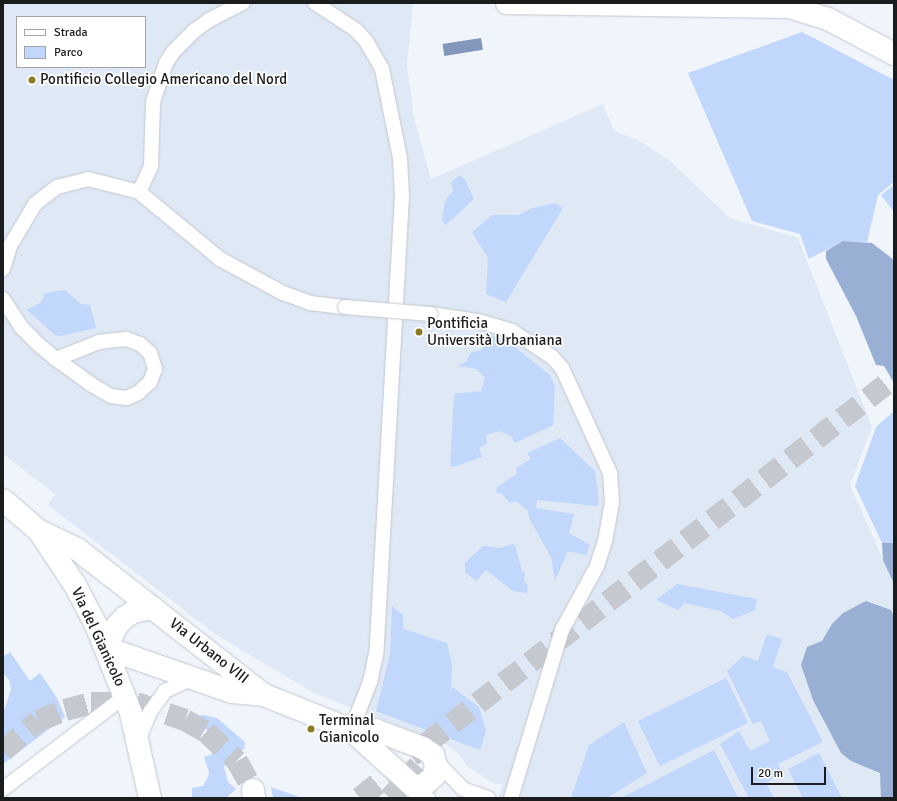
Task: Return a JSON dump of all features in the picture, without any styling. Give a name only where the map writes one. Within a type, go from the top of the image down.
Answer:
[{"type":"street","points":[[507,3],[789,7],[828,20],[894,54]]},
{"type":"street","name":"Via del Gianicolo","points":[[3,500],[39,531],[75,585],[106,648],[125,696],[139,739],[150,798]]},
{"type":"street","name":"Via Urbano VIII","points":[[39,531],[77,549],[264,695],[351,730],[421,792],[423,786],[433,779],[436,769],[435,760],[433,755],[423,748],[374,730],[351,730]]},
{"type":"street","name":"Via Urbano VIII","points":[[153,608],[133,612],[124,618],[116,627],[106,648],[191,679],[232,692],[264,695]]},
{"type":"lane","points":[[139,192],[151,166],[153,102],[166,63],[173,52],[194,31],[209,20],[243,3]]},
{"type":"lane","points":[[315,3],[356,30],[366,41],[382,69],[397,143],[402,195],[376,654],[370,682],[351,730]]},
{"type":"lane","points":[[3,269],[10,246],[27,214],[45,194],[57,187],[88,179],[139,192],[210,251],[259,281],[310,303],[432,314],[478,321],[512,331],[552,357],[562,368],[610,473],[612,502],[605,541],[597,566],[562,630],[511,798]]},
{"type":"lane","points":[[3,299],[21,327],[56,359],[104,392],[120,398],[127,398],[144,389],[153,376],[155,369],[150,353],[140,344],[126,339],[99,342],[56,359]]},
{"type":"lane","points":[[139,739],[150,712],[165,690],[191,679]]},
{"type":"lane","points":[[3,789],[125,696]]},
{"type":"lane","points":[[435,760],[457,784],[488,798]]},
{"type":"shaded area","name":"Pontificia Università Urbaniana","points":[[3,3],[413,3],[407,65],[414,118],[431,179],[603,104],[614,131],[638,140],[670,161],[730,218],[798,238],[872,427],[850,485],[894,584],[894,798],[498,798],[503,785],[491,782],[467,766],[459,754],[447,745],[314,693],[215,634],[48,505],[55,494],[3,454]]},
{"type":"shaded area","points":[[481,38],[483,50],[444,56],[442,44]]},
{"type":"shaded area","points":[[843,241],[872,243],[894,260],[894,383],[884,366],[876,365],[856,316],[826,259],[826,251]]},
{"type":"shaded area","points":[[882,543],[894,543],[894,584],[883,560]]},
{"type":"shaded area","points":[[866,601],[891,610],[894,617],[894,798],[881,798],[880,773],[851,761],[841,753],[813,700],[801,665],[807,647],[822,641],[832,624],[843,613]]},
{"type":"green space","points":[[802,32],[894,80],[894,182],[878,195],[867,242],[843,241],[809,259],[800,234],[752,221],[688,73]]},
{"type":"green space","points":[[460,175],[465,180],[474,199],[446,225],[442,221],[445,201],[453,191],[451,182]]},
{"type":"green space","points":[[894,185],[894,212],[881,195]]},
{"type":"green space","points":[[555,203],[563,208],[506,302],[486,294],[488,258],[472,232],[492,215],[519,215],[532,208]]},
{"type":"green space","points":[[65,290],[81,304],[90,305],[96,328],[61,336],[55,335],[27,310],[41,302],[45,293]]},
{"type":"green space","points":[[492,335],[510,343],[550,375],[555,387],[553,425],[515,443],[511,436],[499,431],[486,435],[487,444],[479,448],[482,457],[454,467],[450,466],[454,394],[481,391],[485,378],[477,369],[458,366],[467,361],[470,353],[481,350]]},
{"type":"green space","points":[[894,411],[894,543],[882,543],[855,486],[876,427]]},
{"type":"green space","points":[[560,438],[595,471],[599,502],[597,506],[537,500],[536,508],[574,514],[569,533],[590,545],[586,555],[568,551],[555,581],[551,557],[530,520],[527,510],[516,501],[510,503],[501,493],[496,493],[497,487],[517,474],[516,468],[531,459],[527,453]]},
{"type":"green space","points":[[512,544],[515,545],[522,571],[525,573],[524,581],[528,586],[527,593],[513,591],[486,570],[476,581],[465,572],[465,563],[483,546],[500,548]]},
{"type":"green space","points":[[677,584],[757,599],[755,610],[733,619],[721,611],[684,603],[678,610],[656,600]]},
{"type":"green space","points":[[392,606],[403,615],[403,629],[447,643],[452,666],[451,686],[479,707],[486,731],[480,750],[376,711],[390,654]]},
{"type":"green space","points":[[767,634],[782,639],[773,667],[787,672],[823,742],[778,764],[783,773],[766,783],[774,798],[749,798],[720,744],[739,731],[750,751],[770,741],[761,721],[753,724],[727,671],[743,656],[758,661]]},
{"type":"green space","points":[[10,652],[30,681],[40,673],[57,698],[65,717],[3,764],[3,713],[11,690],[9,680],[3,673],[3,657]]},
{"type":"green space","points":[[726,678],[748,723],[660,766],[638,721]]},
{"type":"green space","points":[[203,715],[217,718],[245,742],[244,749],[232,753],[224,767],[228,782],[236,789],[226,798],[192,798],[192,788],[203,786],[208,777],[209,772],[204,757],[211,755],[219,739],[216,734],[199,726],[199,716]]},
{"type":"green space","points":[[624,722],[647,773],[607,798],[571,798],[589,745]]},
{"type":"green space","points":[[714,750],[738,798],[621,798],[662,777]]},
{"type":"green space","points":[[819,753],[842,798],[803,798],[788,769]]},
{"type":"green space","points":[[271,787],[302,798],[273,798]]},
{"type":"tunnel","points":[[360,798],[426,744],[894,378]]},
{"type":"tunnel","points":[[3,751],[38,721],[65,710],[91,703],[136,703],[185,720],[206,732],[237,761],[253,790]]},
{"type":"tunnel","points":[[390,798],[418,766]]},
{"type":"place","name":"Pontificio Collegio Americano del Nord","points":[[32,80]]},
{"type":"place","name":"Pontificia Università Urbaniana","points":[[419,332]]},
{"type":"place","name":"Terminal Gianicolo","points":[[311,729]]}]
